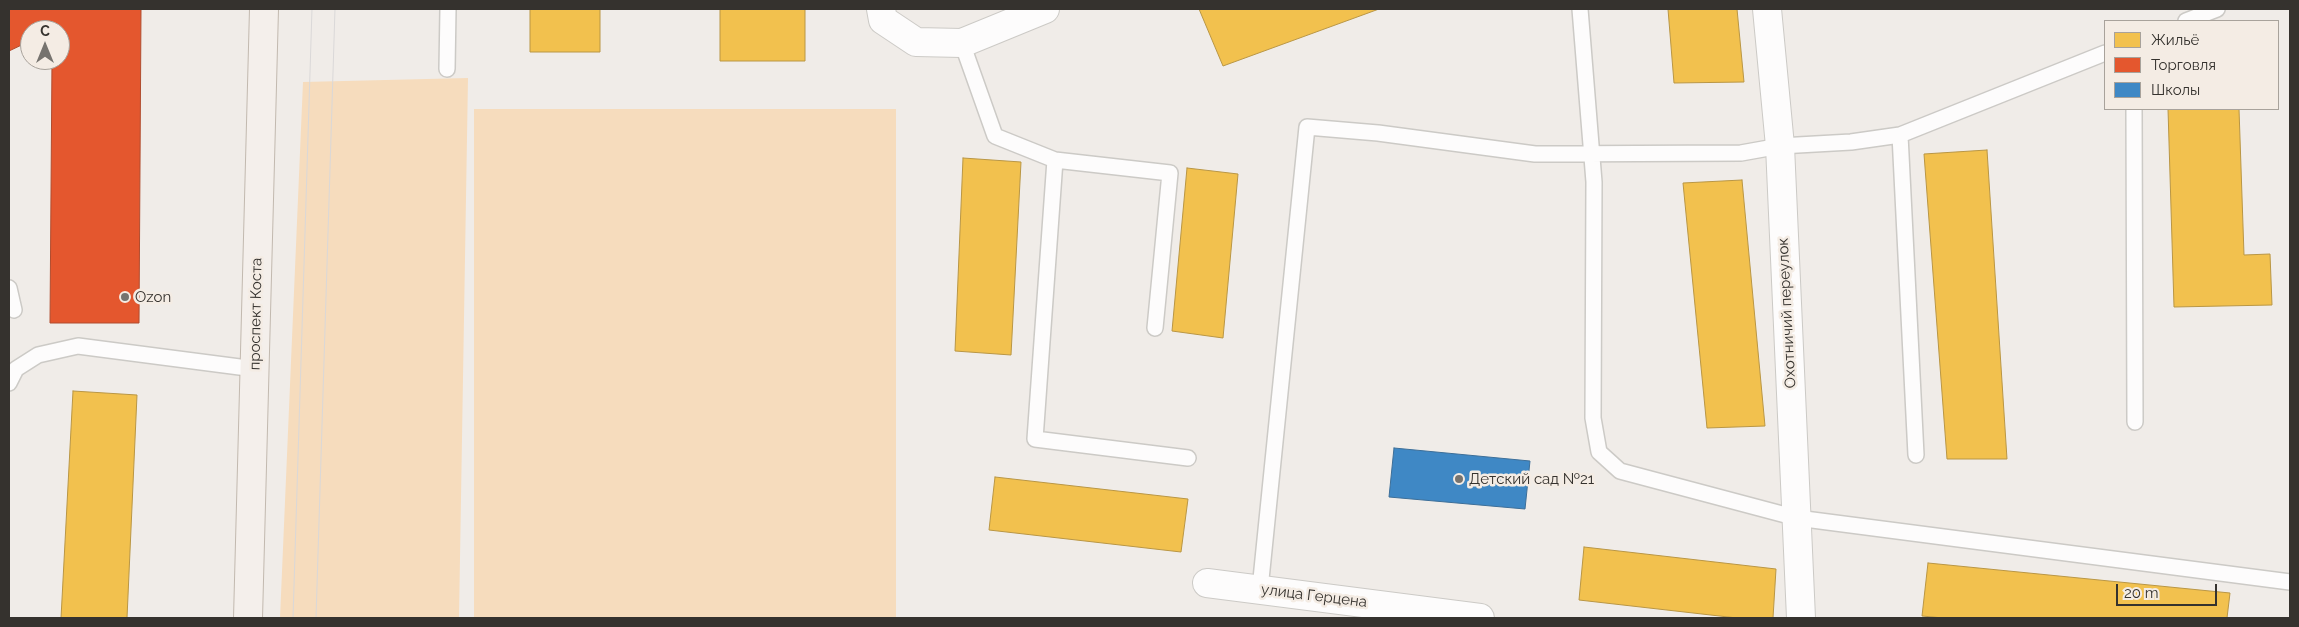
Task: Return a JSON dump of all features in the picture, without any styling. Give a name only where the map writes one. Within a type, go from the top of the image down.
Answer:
[{"type":"main road","name":"проспект Коста","points":[[248,618],[264,9]]},
{"type":"street","points":[[882,15],[916,42],[962,43],[1045,9]]},
{"type":"street","name":"Охотничий переулок","points":[[1768,9],[1780,146],[1800,618]]},
{"type":"street","name":"улица Герцена","points":[[1207,583],[1480,618]]},
{"type":"lane","points":[[447,69],[448,9]]},
{"type":"lane","points":[[1580,9],[1594,182],[1593,418],[1599,452],[1620,471],[1797,518],[2290,582]]},
{"type":"lane","points":[[2189,20],[2217,9]]},
{"type":"lane","points":[[962,43],[995,136],[1055,160],[1170,173],[1155,328]]},
{"type":"lane","points":[[1260,589],[1307,127],[1378,133],[1535,154],[1741,153],[1780,146],[1851,142],[1900,134],[2104,53]]},
{"type":"lane","points":[[2134,110],[2135,422]]},
{"type":"lane","points":[[1900,134],[1916,456]]},
{"type":"lane","points":[[1055,160],[1035,439],[1188,458]]},
{"type":"lane","points":[[9,288],[14,310]]},
{"type":"lane","points":[[9,383],[16,369],[38,355],[78,346],[255,370]]},
{"type":"shaded area","points":[[468,78],[459,618],[280,618],[303,82]]},
{"type":"shaded area","points":[[474,109],[896,109],[896,618],[474,618]]},
{"type":"building: Жильё","points":[[530,9],[600,9],[600,52],[530,52]]},
{"type":"building: Жильё","points":[[720,9],[805,9],[805,61],[720,61]]},
{"type":"building: Жильё","points":[[1199,9],[1379,9],[1223,66]]},
{"type":"building: Жильё","points":[[1668,9],[1737,9],[1744,82],[1674,83]]},
{"type":"building: Жильё","points":[[2168,110],[2239,110],[2244,255],[2270,254],[2272,305],[2174,307]]},
{"type":"building: Жильё","points":[[1987,150],[2007,459],[1947,459],[1924,154]]},
{"type":"building: Жильё","points":[[963,158],[1021,162],[1011,355],[955,351]]},
{"type":"building: Жильё","points":[[1187,168],[1238,174],[1223,338],[1172,331]]},
{"type":"building: Жильё","points":[[1742,180],[1765,426],[1707,428],[1683,183]]},
{"type":"building: Жильё","points":[[73,391],[137,395],[127,618],[61,618]]},
{"type":"building: Жильё","points":[[995,477],[1188,499],[1181,552],[989,530]]},
{"type":"building: Жильё","points":[[1584,547],[1776,569],[1773,618],[1737,618],[1579,600]]},
{"type":"building: Жильё","points":[[1928,563],[2230,593],[2227,618],[1943,618],[1922,616]]},
{"type":"building: Торговля","points":[[9,9],[141,9],[139,323],[50,323],[52,70],[70,70],[70,20],[20,20],[20,46],[9,51]]},
{"type":"building: Школы","name":"Детский сад №21","points":[[1394,448],[1530,461],[1525,509],[1389,497]]},
{"type":"tram line","points":[[293,618],[312,9]]},
{"type":"tram line","points":[[316,618],[335,9]]},
{"type":"place","name":"Ozon","points":[[125,297]]},
{"type":"place","name":"Детский сад №21","points":[[1459,479]]}]
